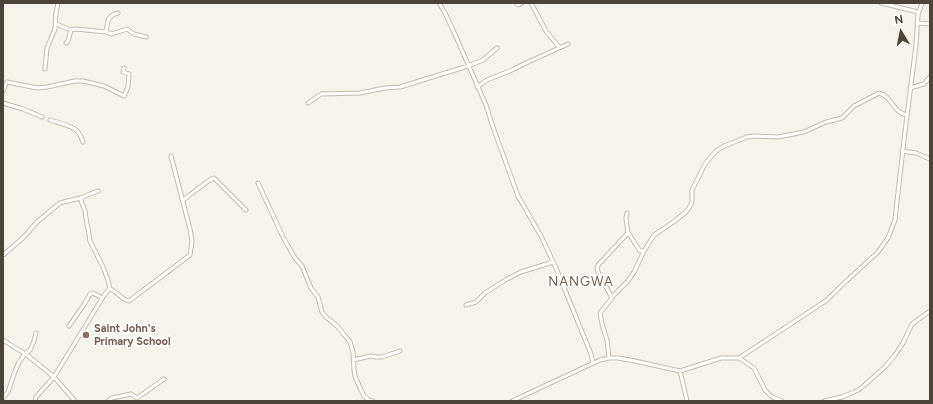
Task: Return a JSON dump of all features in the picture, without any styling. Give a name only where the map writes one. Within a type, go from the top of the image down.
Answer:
[{"type":"street","points":[[45,69],[47,48],[54,34],[56,24],[58,3]]},
{"type":"street","points":[[439,3],[445,13],[486,105],[518,196],[553,262],[593,363]]},
{"type":"street","points":[[516,3],[522,3]]},
{"type":"street","points":[[531,3],[546,31],[559,47]]},
{"type":"street","points":[[881,3],[918,12]]},
{"type":"street","points":[[512,401],[593,363],[609,358],[635,361],[680,371],[721,358],[739,358],[827,300],[868,262],[882,248],[888,238],[894,220],[916,45],[918,12],[922,3]]},
{"type":"street","points":[[106,32],[107,21],[110,17],[118,13]]},
{"type":"street","points":[[917,23],[930,24]]},
{"type":"street","points":[[56,24],[71,30],[76,29],[112,34],[127,29],[134,34],[146,37]]},
{"type":"street","points":[[66,42],[68,41],[71,30]]},
{"type":"street","points":[[477,87],[487,80],[568,44]]},
{"type":"street","points":[[308,103],[321,94],[360,93],[385,88],[400,87],[483,60],[497,48]]},
{"type":"street","points":[[3,91],[7,82],[37,88],[83,81],[104,86],[124,96],[128,87],[129,74],[123,72],[124,68]]},
{"type":"street","points":[[910,88],[924,84],[930,77]]},
{"type":"street","points":[[609,358],[607,340],[600,313],[612,297],[628,281],[654,235],[672,224],[689,208],[692,202],[692,190],[705,164],[714,153],[724,146],[752,136],[778,137],[804,132],[826,122],[842,118],[854,106],[879,93],[884,94],[901,114],[907,115]]},
{"type":"street","points":[[3,103],[42,117]]},
{"type":"street","points":[[50,120],[76,130],[83,142]]},
{"type":"street","points":[[902,151],[923,155],[930,159]]},
{"type":"street","points":[[110,289],[126,301],[131,301],[190,255],[192,241],[190,229],[171,156]]},
{"type":"street","points":[[183,200],[214,178],[246,210]]},
{"type":"street","points":[[258,183],[284,239],[295,258],[302,266],[311,288],[318,297],[322,312],[337,326],[350,342],[353,352],[355,376],[364,396],[370,401]]},
{"type":"street","points":[[3,255],[24,237],[37,222],[56,205],[98,191]]},
{"type":"street","points":[[80,198],[85,211],[90,241],[103,267],[110,289]]},
{"type":"street","points":[[627,213],[626,218],[628,234],[640,251],[644,251]]},
{"type":"street","points":[[612,297],[598,272],[597,267],[609,252],[628,234]]},
{"type":"street","points":[[466,305],[476,302],[486,292],[521,272],[553,262]]},
{"type":"street","points":[[35,401],[36,397],[54,377],[102,298],[110,289]]},
{"type":"street","points":[[69,326],[90,294],[93,293],[102,298]]},
{"type":"street","points":[[824,401],[842,397],[858,390],[886,366],[895,355],[912,324],[930,311]]},
{"type":"street","points":[[3,398],[8,392],[19,362],[30,350],[36,332]]},
{"type":"street","points":[[3,340],[25,354],[54,377],[75,401]]},
{"type":"street","points":[[353,360],[371,356],[382,357],[400,351]]},
{"type":"street","points":[[739,358],[754,368],[765,390],[772,397],[782,401]]},
{"type":"street","points":[[680,371],[687,401]]},
{"type":"street","points":[[108,401],[112,398],[131,394],[137,398],[164,379]]},
{"type":"street","points":[[842,397],[844,401]]},
{"type":"place","name":"Saint John's Primary School","points":[[86,335]]},
{"type":"district","name":"NANGWA","points":[[581,282]]}]
